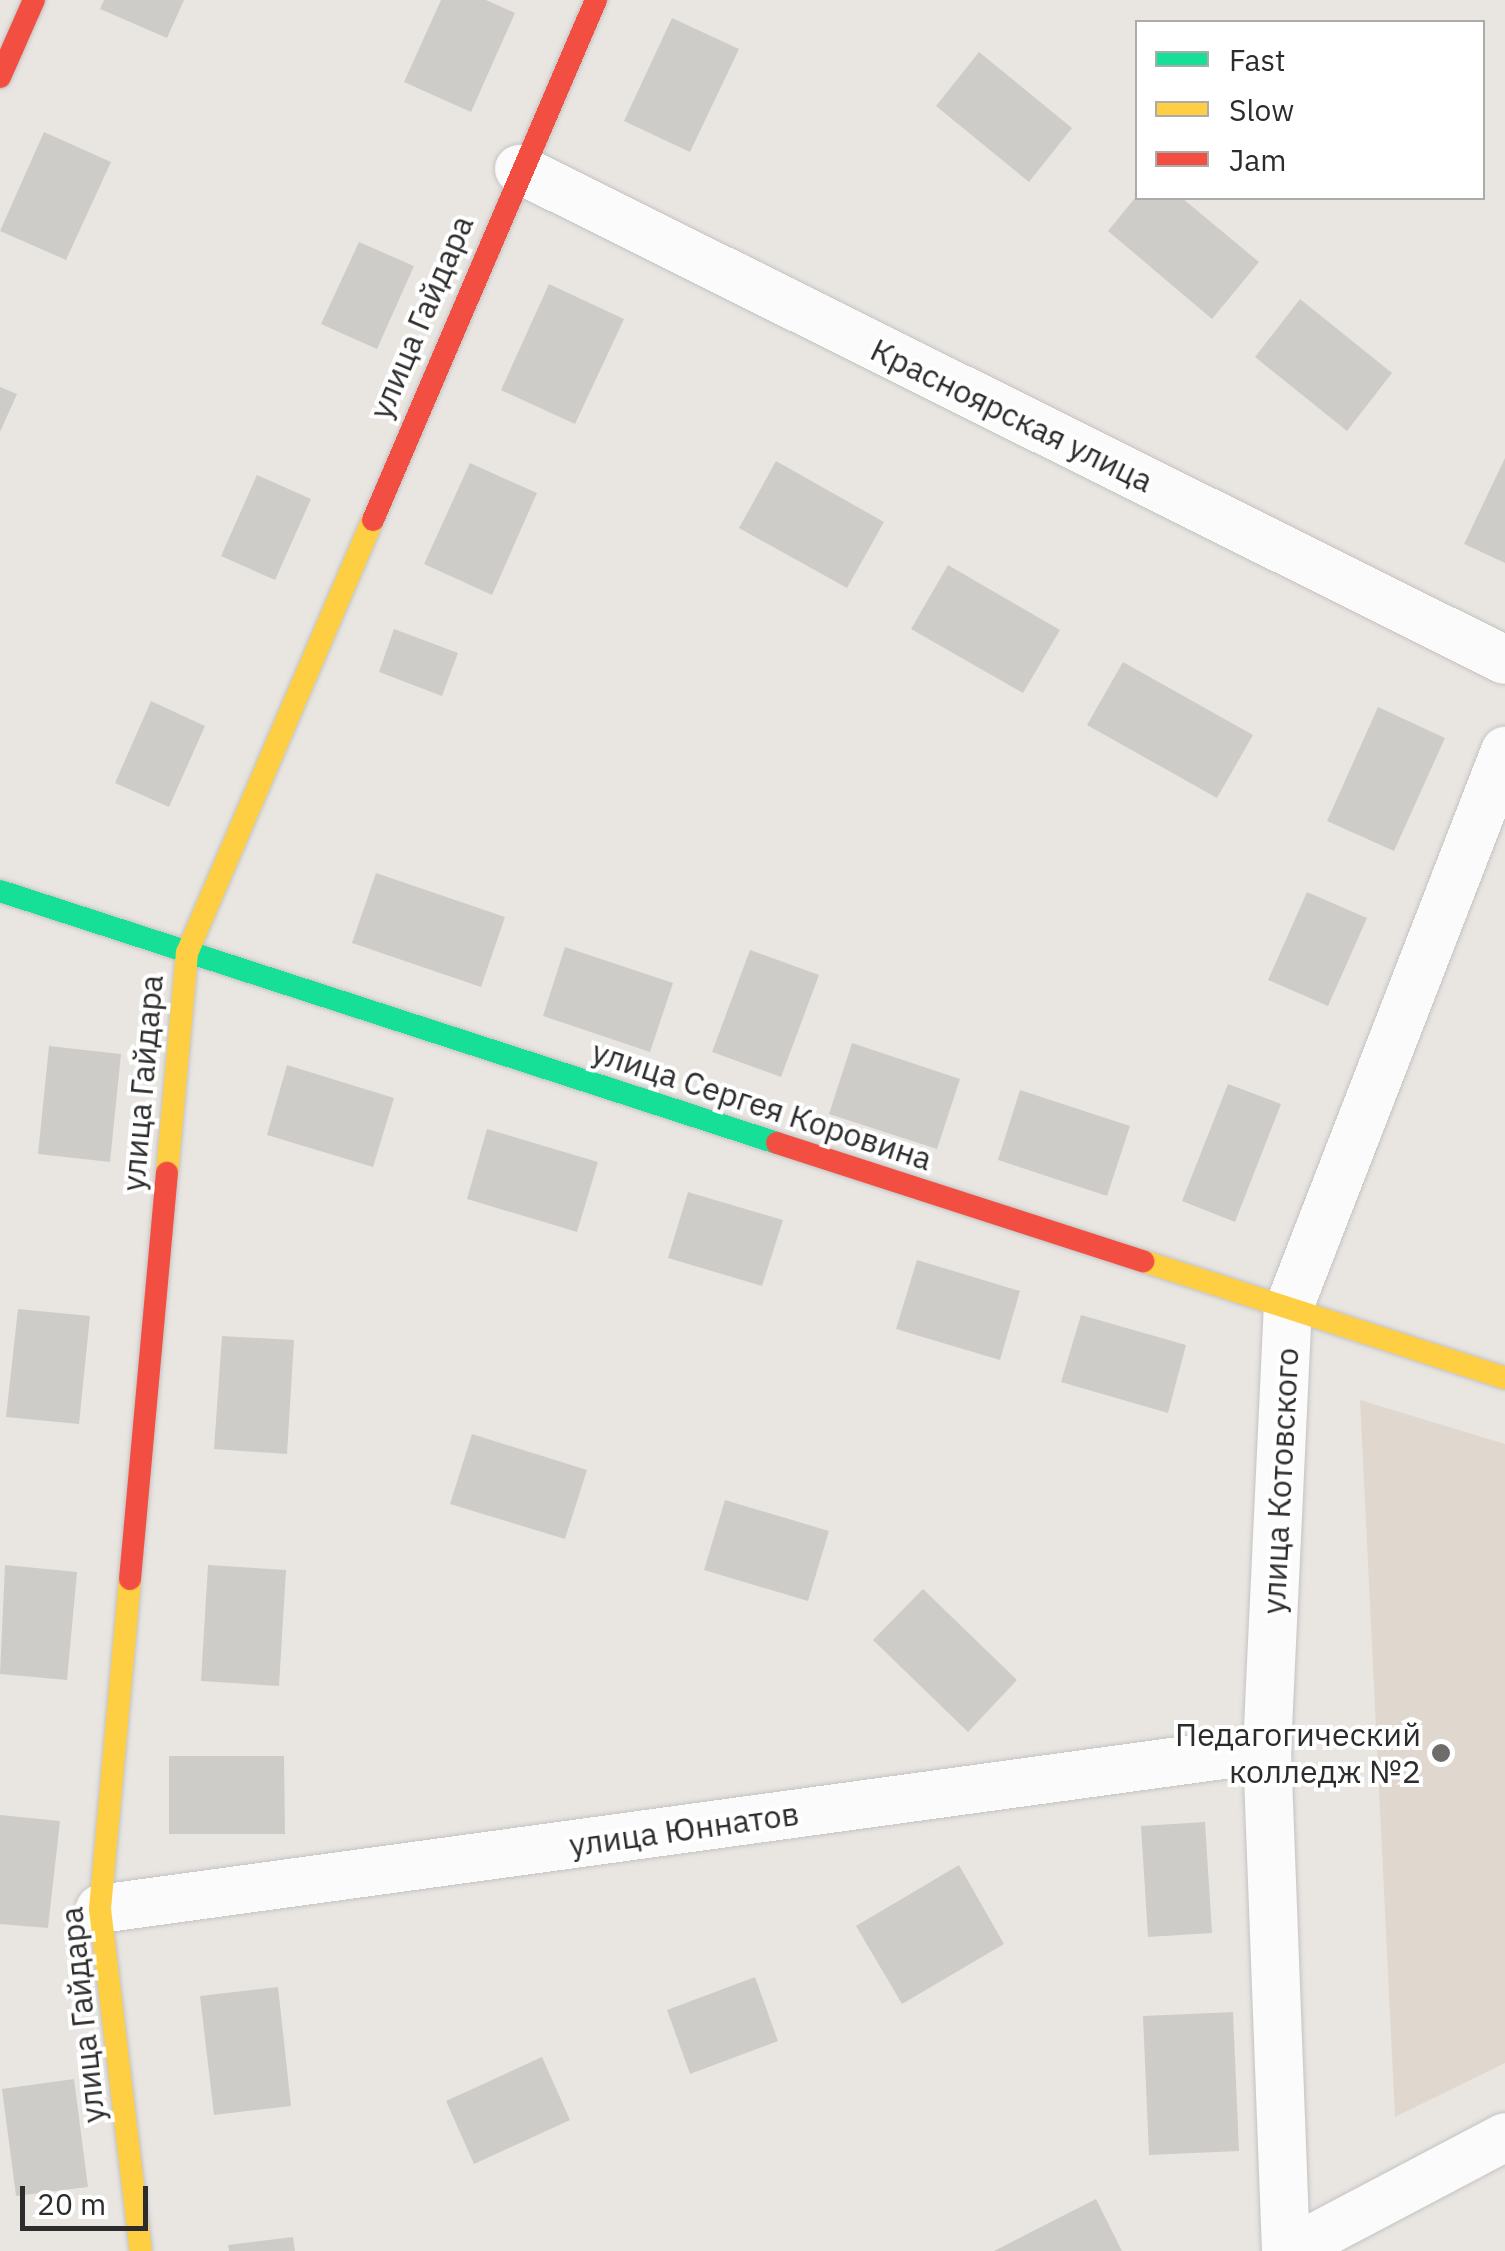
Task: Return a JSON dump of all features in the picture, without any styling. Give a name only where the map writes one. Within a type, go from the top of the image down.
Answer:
[{"type":"street","points":[[0,77],[34,0]]},
{"type":"street","name":"улица Гайдара","points":[[141,2251],[100,1909],[187,953],[518,170],[596,0]]},
{"type":"street","name":"Красноярская улица","points":[[518,170],[1505,660]]},
{"type":"street","name":"улица Котовского","points":[[1288,2251],[1267,1749],[1288,1310],[1505,752]]},
{"type":"street","name":"улица Сергея Коровина","points":[[0,890],[1505,1378]]},
{"type":"street","name":"улица Юннатов","points":[[100,1909],[1267,1749]]},
{"type":"street","points":[[1288,2251],[1505,2137]]},
{"type":"shaded area","name":"Педагогический колледж №2","points":[[1360,1400],[1505,1444],[1505,2063],[1395,2117]]},
{"type":"building","points":[[104,0],[184,0],[167,38],[100,9]]},
{"type":"building","points":[[441,0],[486,0],[515,13],[471,112],[404,82]]},
{"type":"building","points":[[672,18],[739,49],[690,152],[624,121]]},
{"type":"building","points":[[979,52],[1072,128],[1029,182],[936,106]]},
{"type":"building","points":[[44,132],[111,162],[66,260],[0,231]]},
{"type":"building","points":[[1135,198],[1184,200],[1259,262],[1212,319],[1108,231]]},
{"type":"building","points":[[359,242],[414,266],[377,349],[321,324]]},
{"type":"building","points":[[549,284],[624,319],[575,424],[501,390]]},
{"type":"building","points":[[1300,299],[1392,373],[1347,431],[1255,357]]},
{"type":"building","points":[[0,387],[17,394],[0,432]]},
{"type":"building","points":[[1505,458],[1505,563],[1464,544]]},
{"type":"building","points":[[776,461],[884,522],[847,588],[739,528]]},
{"type":"building","points":[[470,463],[537,493],[492,595],[424,564]]},
{"type":"building","points":[[257,475],[311,499],[275,580],[221,556]]},
{"type":"building","points":[[948,565],[1060,630],[1023,693],[911,629]]},
{"type":"building","points":[[394,629],[458,653],[442,696],[379,672]]},
{"type":"building","points":[[1123,662],[1253,735],[1217,798],[1087,725]]},
{"type":"building","points":[[151,701],[205,726],[169,807],[115,783]]},
{"type":"building","points":[[1378,707],[1445,738],[1394,851],[1327,821]]},
{"type":"building","points":[[376,873],[505,917],[481,987],[352,943]]},
{"type":"building","points":[[1307,892],[1367,918],[1328,1006],[1268,980]]},
{"type":"building","points":[[565,947],[673,983],[650,1052],[543,1016]]},
{"type":"building","points":[[750,950],[819,975],[781,1077],[712,1052]]},
{"type":"building","points":[[852,1043],[960,1079],[937,1149],[829,1114]]},
{"type":"building","points":[[49,1046],[121,1054],[110,1162],[38,1154]]},
{"type":"building","points":[[287,1065],[394,1098],[373,1167],[267,1135]]},
{"type":"building","points":[[1228,1084],[1281,1104],[1235,1222],[1182,1201]]},
{"type":"building","points":[[1020,1090],[1130,1126],[1107,1196],[998,1160]]},
{"type":"building","points":[[487,1129],[598,1162],[577,1232],[467,1199]]},
{"type":"building","points":[[688,1192],[783,1220],[762,1286],[668,1258]]},
{"type":"building","points":[[917,1260],[1020,1291],[1000,1360],[896,1329]]},
{"type":"building","points":[[18,1309],[90,1316],[79,1424],[6,1417]]},
{"type":"building","points":[[1081,1315],[1186,1345],[1168,1413],[1061,1382]]},
{"type":"building","points":[[222,1336],[294,1340],[287,1454],[214,1449]]},
{"type":"building","points":[[472,1434],[587,1470],[565,1539],[450,1504]]},
{"type":"building","points":[[725,1500],[829,1531],[808,1601],[704,1570]]},
{"type":"building","points":[[5,1565],[77,1572],[67,1680],[0,1674]]},
{"type":"building","points":[[208,1565],[286,1570],[279,1686],[201,1681]]},
{"type":"building","points":[[923,1589],[1017,1680],[968,1732],[873,1640]]},
{"type":"building","points":[[169,1756],[284,1756],[285,1834],[169,1834]]},
{"type":"building","points":[[0,1815],[60,1821],[48,1928],[0,1924]]},
{"type":"building","points":[[1205,1822],[1212,1933],[1148,1937],[1141,1826]]},
{"type":"building","points":[[959,1865],[1004,1944],[902,2004],[856,1926]]},
{"type":"building","points":[[755,1977],[778,2041],[690,2074],[667,2010]]},
{"type":"building","points":[[278,1987],[291,2106],[214,2115],[200,1996]]},
{"type":"building","points":[[1233,2012],[1239,2151],[1149,2155],[1143,2016]]},
{"type":"building","points":[[542,2057],[570,2120],[474,2164],[446,2101]]},
{"type":"building","points":[[74,2079],[88,2187],[16,2196],[2,2089]]},
{"type":"building","points":[[1096,2199],[1122,2251],[994,2251],[1037,2229]]},
{"type":"building","points":[[293,2237],[295,2251],[229,2251],[228,2245]]},
{"type":"traffic: fast","points":[[0,891],[777,1143]]},
{"type":"traffic: slow","points":[[167,1173],[187,953],[373,520]]},
{"type":"traffic: slow","points":[[1143,1261],[1505,1378]]},
{"type":"traffic: slow","points":[[130,1579],[100,1909],[141,2251]]},
{"type":"traffic: jam","points":[[0,77],[34,0]]},
{"type":"traffic: jam","points":[[373,520],[596,0]]},
{"type":"traffic: jam","points":[[777,1143],[1143,1261]]},
{"type":"traffic: jam","points":[[130,1579],[167,1173]]},
{"type":"place","name":"Педагогический колледж №2","points":[[1441,1753]]}]
